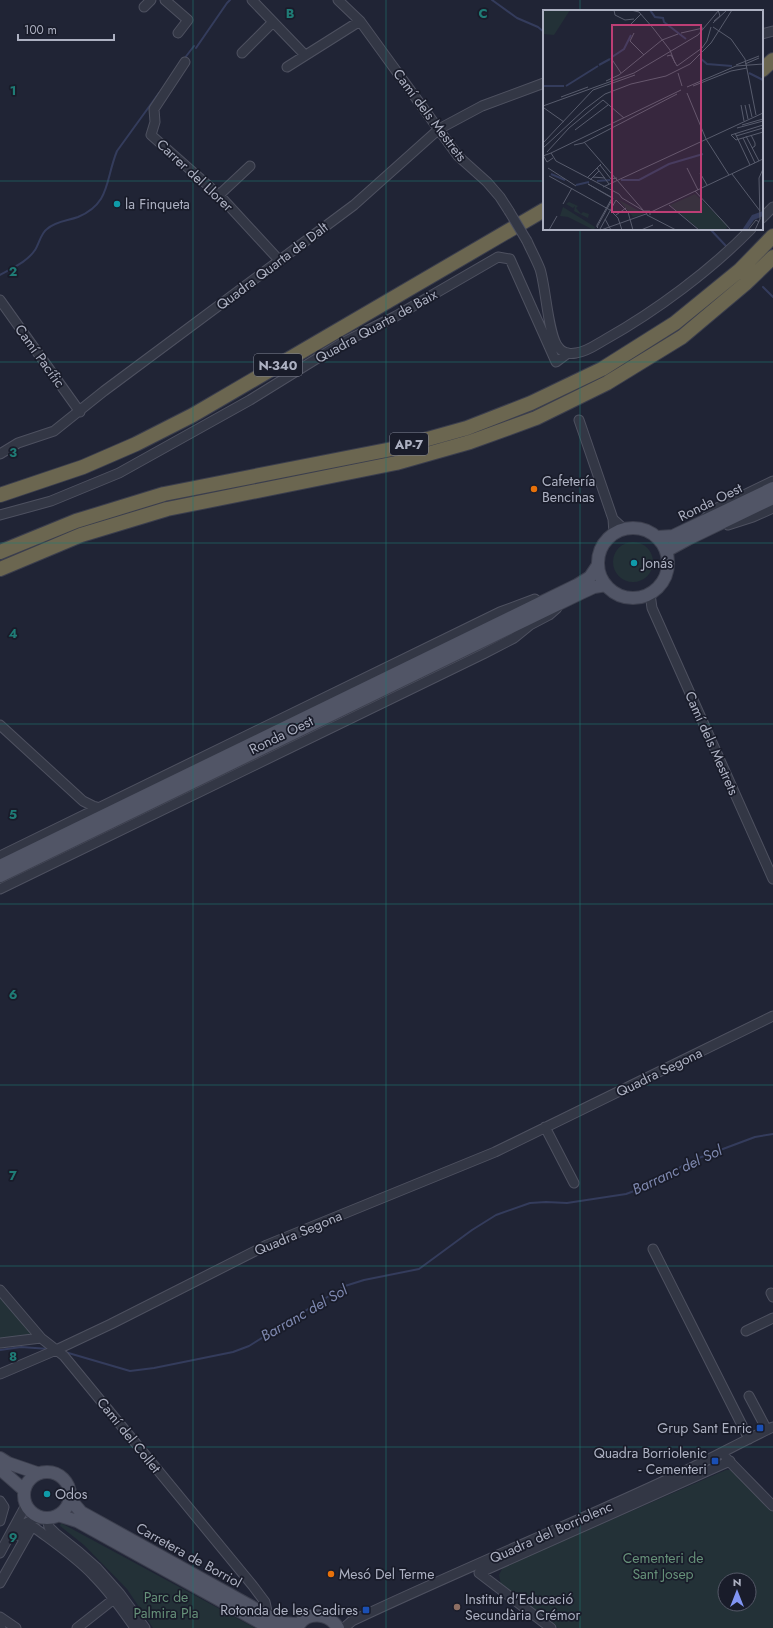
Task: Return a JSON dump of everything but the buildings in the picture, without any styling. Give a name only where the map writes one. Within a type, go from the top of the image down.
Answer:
[{"type":"highway","points":[[763,69],[773,60]]},
{"type":"highway","name":"N-340","points":[[0,495],[83,467],[136,444],[193,415],[543,211]]},
{"type":"highway","name":"AP-7","points":[[0,552],[76,521],[164,494],[392,449],[467,428],[531,403],[602,369],[675,323],[740,270],[773,236]]},
{"type":"highway","name":"AP-7","points":[[0,569],[81,535],[167,509],[396,463],[470,442],[536,418],[607,383],[682,337],[745,284],[773,257]]},
{"type":"main road","name":"Ronda Oest","points":[[666,551],[703,527],[773,488]]},
{"type":"main road","name":"Ronda Oest","points":[[658,538],[673,536],[703,527],[773,498]]},
{"type":"main road","points":[[641,528],[658,538],[666,551],[668,564],[666,574],[661,584],[646,595],[627,597],[613,591],[606,585],[601,576],[598,565],[603,546],[619,531],[641,528]]},
{"type":"main road","name":"Ronda Oest","points":[[0,876],[567,595],[590,577],[598,565]]},
{"type":"main road","name":"Ronda Oest","points":[[0,866],[567,595],[606,585]]},
{"type":"main road","points":[[0,1458],[8,1463],[37,1473],[50,1471],[62,1476],[69,1487],[70,1499],[66,1509],[48,1517],[31,1512],[26,1505],[24,1490],[28,1480],[37,1473]]},
{"type":"main road","points":[[0,1469],[24,1490]]},
{"type":"main road","name":"Carretera de Borriol","points":[[70,1499],[81,1512],[281,1623],[298,1626]]},
{"type":"main road","name":"Carretera de Borriol","points":[[48,1517],[77,1521],[270,1628]]},
{"type":"main road","points":[[298,1626],[309,1616],[322,1615],[336,1624]]},
{"type":"street","points":[[144,7],[151,0]]},
{"type":"street","points":[[165,0],[188,20],[178,33]]},
{"type":"street","points":[[252,0],[306,55]]},
{"type":"street","name":"Camí dels Mestrets","points":[[338,0],[360,21],[458,156],[487,182],[500,197],[527,241],[540,269],[547,300],[552,334],[558,348],[568,353]]},
{"type":"street","points":[[287,67],[360,21]]},
{"type":"street","points":[[242,53],[273,22]]},
{"type":"street","points":[[763,34],[773,31]]},
{"type":"street","name":"Carrer del Llorer","points":[[185,62],[154,109],[155,122],[151,135],[219,195],[279,260]]},
{"type":"street","name":"Quadra Quarta de Dalt","points":[[0,454],[18,443],[54,431],[80,412],[104,392],[354,205],[439,129],[482,106],[543,83]]},
{"type":"street","points":[[219,195],[250,166]]},
{"type":"street","points":[[763,217],[773,207]]},
{"type":"street","points":[[568,353],[585,351],[619,332],[703,272],[730,250],[750,230]]},
{"type":"street","name":"Quadra Quarta de Baix","points":[[0,516],[51,501],[119,473],[250,400],[342,343],[396,316],[498,257],[510,259],[556,362],[568,353]]},
{"type":"street","name":"Camí Pacífic","points":[[0,300],[80,412]]},
{"type":"street","points":[[579,420],[613,519],[619,531]]},
{"type":"street","points":[[703,527],[714,510],[773,481]]},
{"type":"street","name":"Ronda Oest","points":[[703,527],[720,528],[753,517],[773,508]]},
{"type":"street","name":"Ronda Oest","points":[[0,856],[500,612],[540,597],[567,595]]},
{"type":"street","name":"Ronda Oest","points":[[0,889],[514,638],[530,625],[549,615],[567,595]]},
{"type":"street","name":"Camí dels Mestrets","points":[[646,595],[773,879]]},
{"type":"street","points":[[0,725],[84,801],[100,808]]},
{"type":"street","points":[[80,817],[84,801]]},
{"type":"street","name":"Quadra Segona","points":[[0,1374],[56,1350],[267,1245],[495,1152],[773,1016]]},
{"type":"street","points":[[546,1127],[574,1182]]},
{"type":"street","points":[[653,1249],[748,1439]]},
{"type":"street","name":"Camí del Collet","points":[[0,1290],[41,1338],[69,1362],[253,1586],[265,1602],[268,1616]]},
{"type":"street","points":[[746,1331],[773,1318]]},
{"type":"street","points":[[0,1343],[41,1338]]},
{"type":"street","points":[[749,1396],[770,1429]]},
{"type":"street","name":"Quadra del Borriolenc","points":[[336,1624],[352,1621],[448,1576],[503,1554],[656,1485],[770,1429]]},
{"type":"street","points":[[721,1452],[773,1506]]},
{"type":"street","points":[[551,1628],[479,1573],[730,1461]]},
{"type":"street","points":[[0,1502],[4,1507],[0,1521]]},
{"type":"street","points":[[0,1553],[26,1505]]},
{"type":"street","points":[[0,1570],[26,1523],[48,1517],[49,1527],[96,1568],[117,1596],[145,1628]]},
{"type":"street","points":[[0,1583],[32,1528],[35,1528],[74,1557],[117,1596],[135,1628]]},
{"type":"street","points":[[218,1588],[226,1588],[248,1598],[253,1596],[253,1586]]},
{"type":"street","points":[[77,1628],[117,1596]]},
{"type":"street","points":[[0,1617],[16,1628]]},
{"type":"street","name":"Quadra del Borriolenc","points":[[344,1628],[352,1621]]},
{"type":"green space","points":[[637,542],[644,545],[650,551],[653,562],[652,570],[644,579],[637,582],[629,582],[622,579],[614,570],[613,558],[616,551],[625,543]]},
{"type":"green space","points":[[0,1295],[32,1334],[0,1339]]},
{"type":"green space","name":"Cementeri de Sant Josep","points":[[726,1470],[732,1470],[773,1512],[773,1628],[558,1628],[501,1585],[499,1575],[503,1567]]},
{"type":"green space","name":"Parc de Palmira Pla","points":[[61,1523],[255,1628],[153,1628],[127,1589],[84,1545],[60,1526]]},
{"type":"waterway","points":[[196,48],[230,0]]},
{"type":"waterway","points":[[492,0],[517,18],[538,27],[543,31]]},
{"type":"waterway","points":[[184,59],[194,46]]},
{"type":"waterway","points":[[0,275],[28,258],[35,250],[43,233],[50,226],[78,217],[96,205],[102,198],[117,151],[159,93]]},
{"type":"waterway","points":[[711,230],[726,246]]},
{"type":"waterway","points":[[763,287],[773,297]]},
{"type":"waterway","name":"Barranc del Sol","points":[[65,1352],[130,1371],[154,1368],[233,1352],[249,1346],[345,1286],[364,1280],[419,1269],[472,1230],[496,1215],[530,1203],[567,1203],[626,1194],[656,1183],[688,1162],[755,1137],[773,1134]]},
{"type":"waterway","name":"Barranc del Sol","points":[[0,1350],[21,1347],[49,1349]]},
{"type":"place","name":"la Finqueta","points":[[117,204]]},
{"type":"place","name":"Cafetería Bencinas","points":[[534,489]]},
{"type":"place","name":"Jonás","points":[[634,563]]},
{"type":"place","name":"Grup Sant Enric","points":[[760,1428]]},
{"type":"place","name":"Quadra Borriolenic - Cementeri","points":[[715,1461]]},
{"type":"place","name":"Odos","points":[[47,1494]]},
{"type":"place","name":"Mesó Del Terme","points":[[331,1574]]},
{"type":"place","name":"Institut d'Educació Secundària Crémor","points":[[457,1607]]},
{"type":"place","name":"Rotonda de les Cadires","points":[[366,1610]]}]
